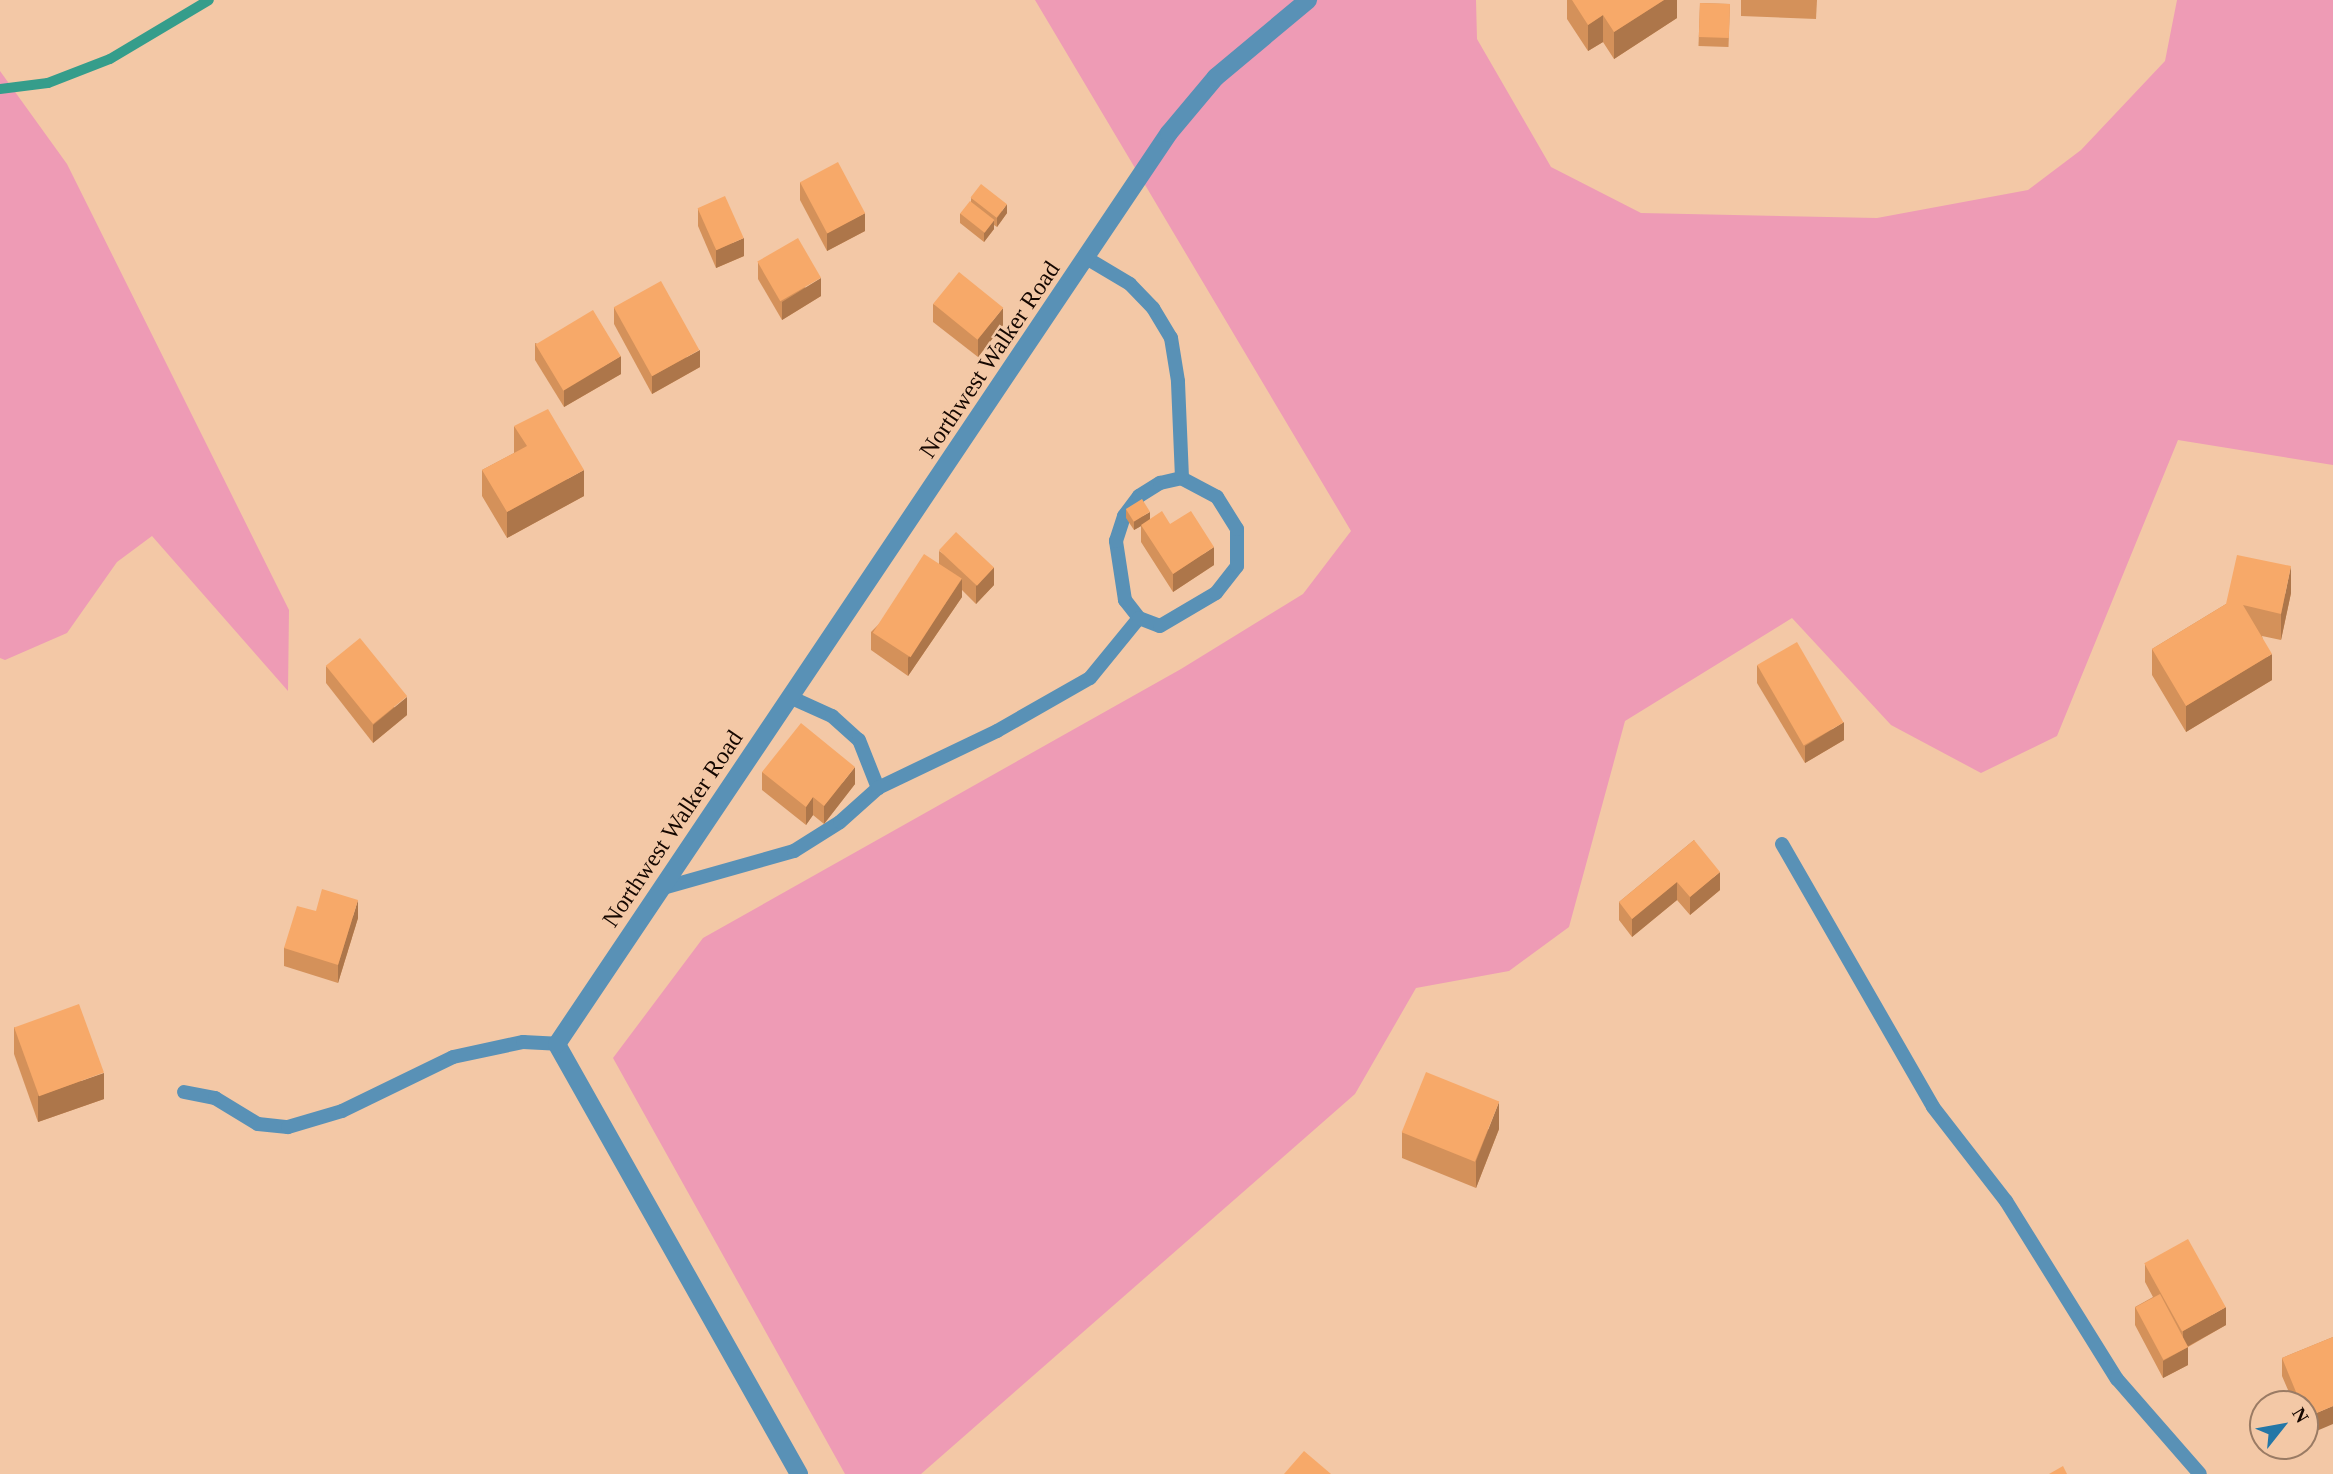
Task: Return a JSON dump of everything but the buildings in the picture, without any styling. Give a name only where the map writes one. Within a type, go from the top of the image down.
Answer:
[{"type":"street","name":"Northwest Walker Road","points":[[557,1044],[1088,259],[1102,231],[1169,133],[1216,77],[1308,0]]},
{"type":"street","points":[[557,1044],[799,1474]]},
{"type":"lane","points":[[1088,259],[1130,284],[1153,308],[1171,338],[1178,380],[1182,478]]},
{"type":"lane","points":[[1182,478],[1217,498],[1237,529],[1237,566],[1216,593],[1160,626],[1139,618],[1125,600],[1116,541],[1124,516],[1139,496],[1160,483],[1182,478]]},
{"type":"lane","points":[[663,888],[794,851],[840,821],[878,788],[997,731],[1090,678],[1139,618]]},
{"type":"lane","points":[[792,698],[832,716],[859,740],[878,788]]},
{"type":"lane","points":[[1782,844],[1933,1107],[2006,1201],[2117,1379],[2200,1474]]},
{"type":"lane","points":[[184,1092],[215,1098],[258,1124],[288,1127],[342,1111],[453,1058],[523,1042],[557,1044]]},
{"type":"shaded area","points":[[1035,0],[1476,0],[1477,39],[1551,167],[1641,213],[1877,218],[2028,190],[2081,150],[2165,61],[2177,0],[2333,0],[2333,465],[2178,440],[2057,736],[1981,773],[1891,725],[1792,618],[1625,721],[1569,927],[1509,971],[1416,988],[1355,1094],[921,1474],[845,1474],[613,1058],[703,938],[1181,669],[1303,594],[1351,531]]},
{"type":"shaded area","points":[[0,71],[67,164],[289,610],[288,691],[152,536],[117,562],[67,633],[5,660],[0,658]]},
{"type":"waterway","points":[[0,89],[48,83],[110,59],[209,0]]}]
